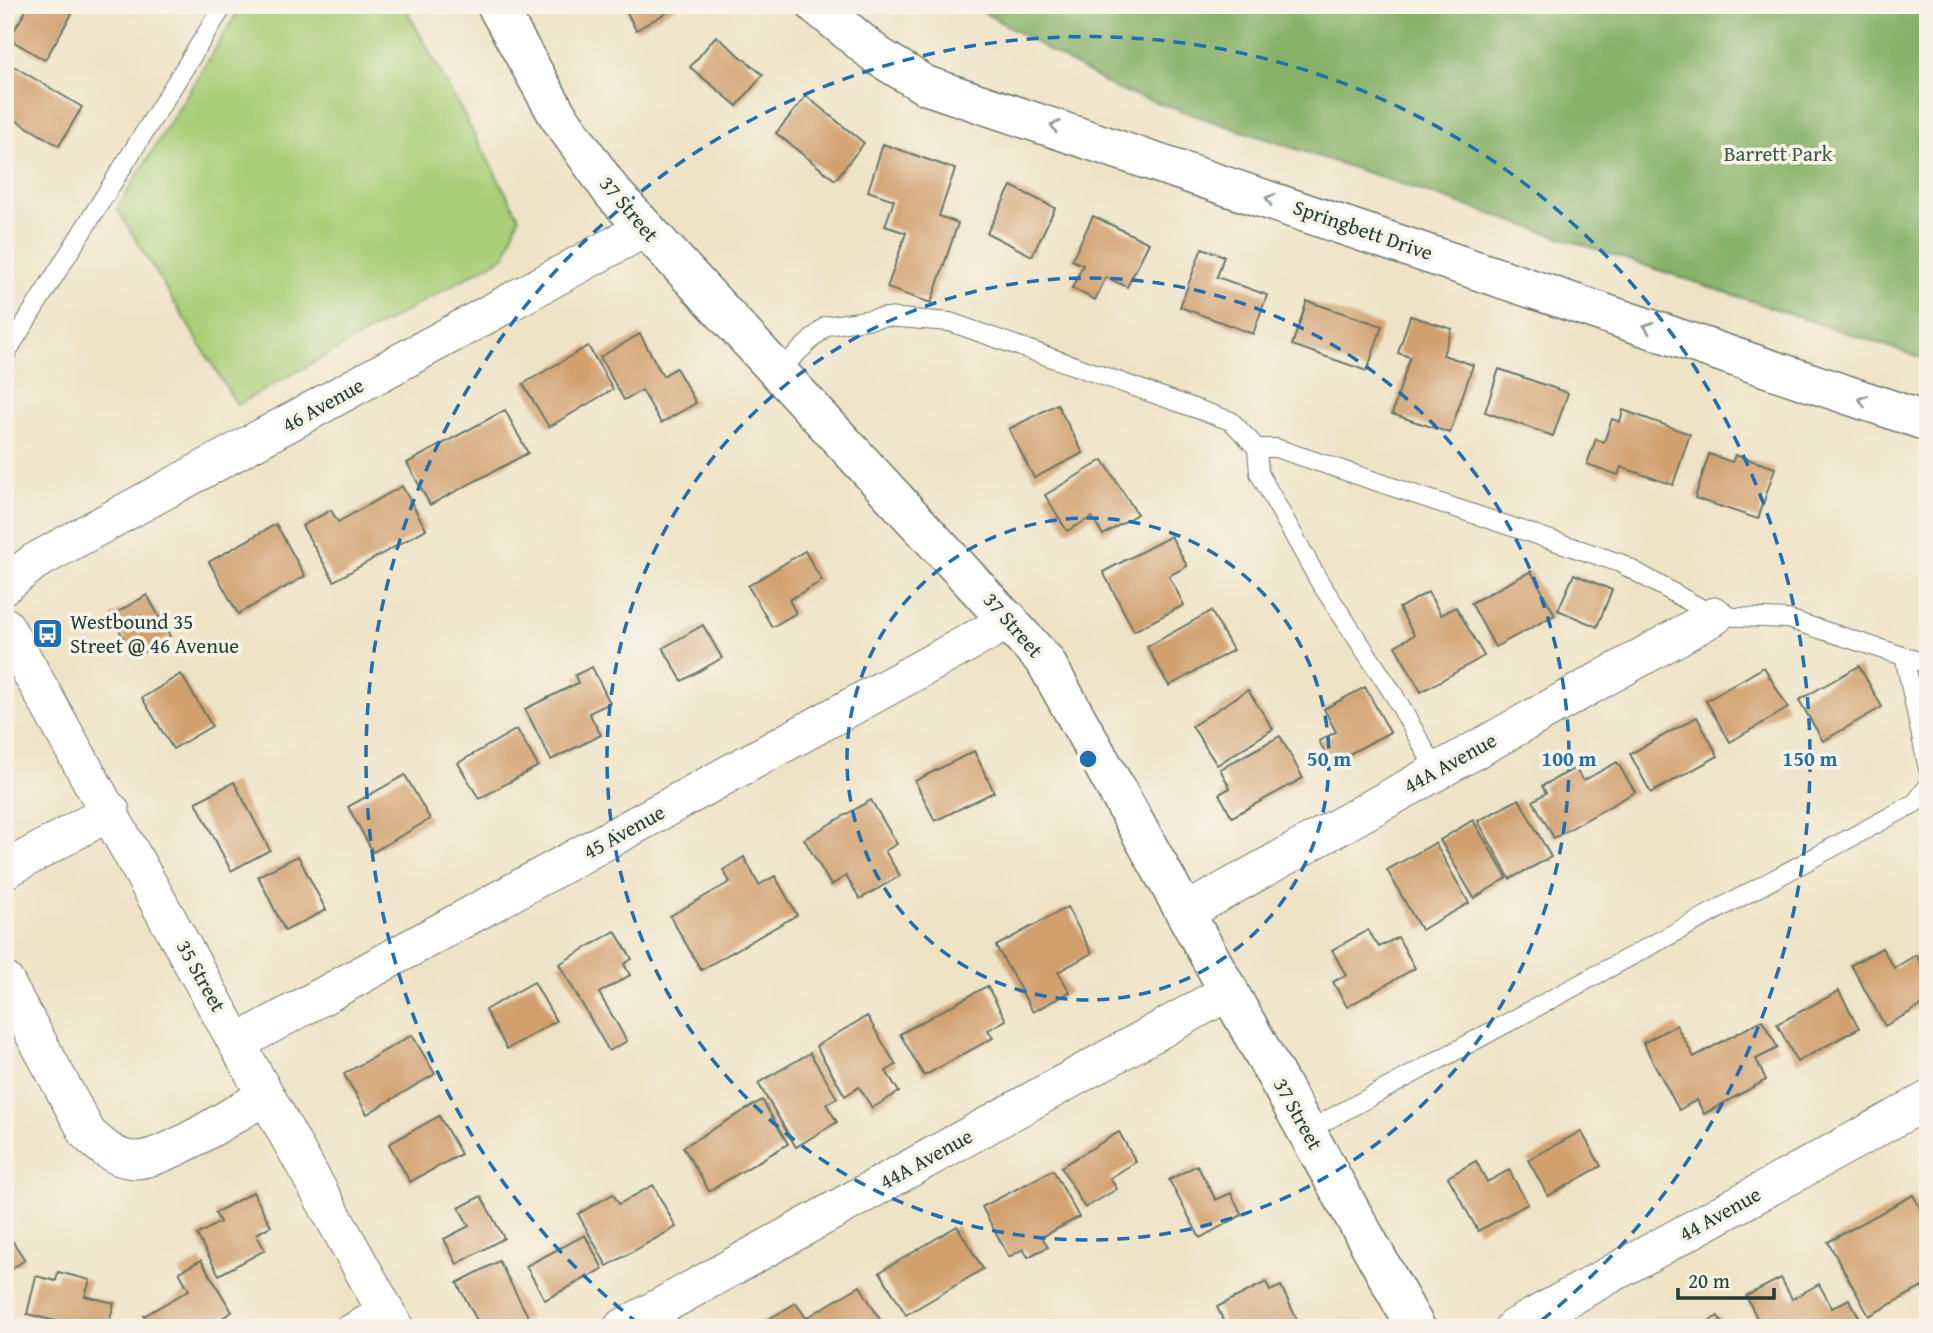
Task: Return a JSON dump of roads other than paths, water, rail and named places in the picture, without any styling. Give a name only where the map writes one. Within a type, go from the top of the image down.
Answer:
[{"type":"street","name":"37 Street","points":[[496,5],[557,114],[599,174],[644,229],[779,370],[1010,620],[1051,670],[1416,1328]]},
{"type":"street","name":"Springbett Drive","points":[[816,5],[877,56],[925,85],[1928,422]]},
{"type":"street","name":"46 Avenue","points":[[5,585],[34,562],[644,229]]},
{"type":"street","name":"44A Avenue","points":[[1186,912],[1715,616]]},
{"type":"street","name":"45 Avenue","points":[[237,1043],[1010,620]]},
{"type":"street","name":"35 Street","points":[[5,626],[111,811],[388,1316]]},
{"type":"street","points":[[5,870],[111,811]]},
{"type":"street","points":[[5,981],[88,1134],[120,1157],[135,1160],[164,1153],[266,1096]]},
{"type":"street","name":"44A Avenue","points":[[622,1328],[1230,991]]},
{"type":"street","name":"44 Avenue","points":[[1513,1328],[1928,1100]]},
{"type":"lane","points":[[5,355],[224,5]]},
{"type":"lane","points":[[779,370],[826,326],[885,317],[950,322],[1231,421],[1257,448],[1259,473],[1265,485],[1319,581],[1394,695],[1436,770]]},
{"type":"lane","points":[[1257,448],[1276,448],[1620,564],[1715,616],[1788,620],[1928,664]]},
{"type":"lane","points":[[1904,656],[1928,769]]},
{"type":"lane","points":[[1307,1131],[1916,803],[1928,786]]},
{"type":"lane","points":[[341,1328],[388,1316]]},
{"type":"place","name":"Westbound 35 Street @ 46 Avenue","points":[[47,634]]},
{"type":"park label","name":"Barrett Park","points":[[1778,154]]}]
